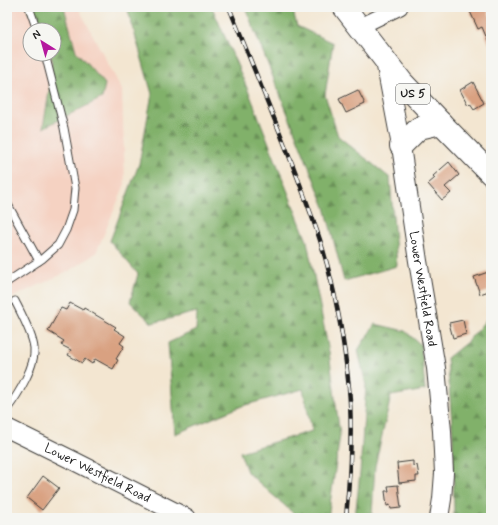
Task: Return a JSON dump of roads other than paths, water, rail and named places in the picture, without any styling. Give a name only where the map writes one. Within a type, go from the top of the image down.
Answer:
[{"type":"main road","name":"US 5","points":[[344,7],[402,82],[491,174]]},
{"type":"main road","points":[[401,146],[419,128],[441,123]]},
{"type":"street","points":[[359,27],[400,7]]},
{"type":"street","name":"Lower Westfield Road","points":[[385,61],[401,146],[436,368],[441,415],[444,473],[439,518]]},
{"type":"street","name":"Lower Westfield Road","points":[[7,428],[187,518]]},
{"type":"lane","points":[[29,7],[34,22]]},
{"type":"lane","points":[[7,282],[39,261],[58,245],[66,230],[73,210],[75,188],[64,128],[48,62]]},
{"type":"lane","points":[[7,203],[39,261]]},
{"type":"lane","points":[[7,409],[23,384],[34,358],[34,347],[16,301]]},
{"type":"railway","points":[[229,7],[306,200],[320,240],[334,295],[344,351],[349,388],[351,420],[349,486],[346,518]]}]
